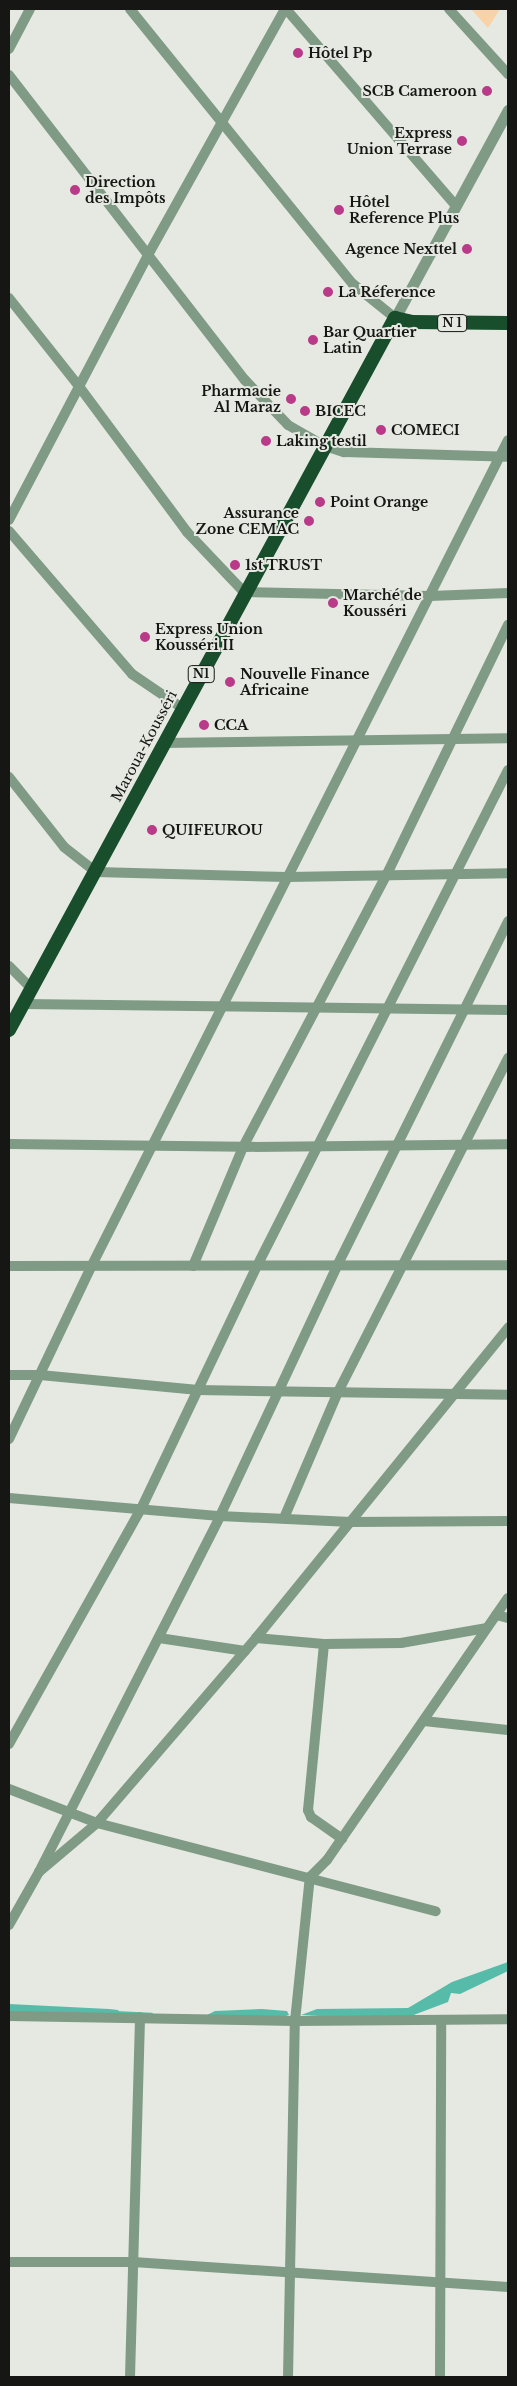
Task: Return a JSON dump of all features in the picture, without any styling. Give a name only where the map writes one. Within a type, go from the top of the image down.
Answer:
[{"type":"highway","name":"N 1","points":[[395,318],[412,322],[508,323]]},
{"type":"highway","name":"Maroua-Kousséri","points":[[9,1030],[96,872],[244,592],[395,318]]},
{"type":"street","points":[[9,49],[30,9]]},
{"type":"street","points":[[130,9],[353,284],[395,318],[508,110]]},
{"type":"street","points":[[9,520],[78,385],[221,120],[286,9],[456,206]]},
{"type":"street","points":[[449,9],[508,74]]},
{"type":"street","points":[[9,75],[244,380],[288,425],[325,446],[344,452],[504,457]]},
{"type":"street","points":[[9,298],[78,385],[187,532],[244,592],[430,596],[508,593]]},
{"type":"street","points":[[9,1439],[91,1267],[430,596],[504,457],[508,440]]},
{"type":"street","points":[[9,531],[132,674],[182,708]]},
{"type":"street","points":[[193,1266],[243,1147],[387,874],[508,625]]},
{"type":"street","points":[[164,743],[358,738],[508,738]]},
{"type":"street","points":[[9,1744],[141,1509],[257,1266],[508,770]]},
{"type":"street","points":[[9,777],[64,847],[96,872],[288,877],[508,873]]},
{"type":"street","points":[[9,1925],[39,1872],[220,1516],[338,1264],[508,921]]},
{"type":"street","points":[[9,966],[31,988]]},
{"type":"street","points":[[23,1004],[315,1010],[508,1010]]},
{"type":"street","points":[[284,1518],[338,1392],[508,1058]]},
{"type":"street","points":[[9,1144],[243,1147],[508,1144]]},
{"type":"street","points":[[9,1266],[508,1265]]},
{"type":"street","points":[[39,1872],[97,1823],[256,1638],[508,1328]]},
{"type":"street","points":[[9,1375],[40,1374],[198,1390],[508,1395]]},
{"type":"street","points":[[9,1498],[220,1516],[351,1522],[508,1521]]},
{"type":"street","points":[[288,2377],[288,2274],[295,2021],[310,1877],[327,1860],[508,1598]]},
{"type":"street","points":[[496,1615],[508,1618]]},
{"type":"street","points":[[256,1638],[324,1644],[415,1642],[486,1628]]},
{"type":"street","points":[[159,1638],[245,1651]]},
{"type":"street","points":[[324,1644],[308,1810],[311,1817],[342,1838]]},
{"type":"street","points":[[424,1721],[508,1730]]},
{"type":"street","points":[[9,1789],[97,1823],[436,1911]]},
{"type":"street","points":[[9,2016],[295,2021],[508,2019]]},
{"type":"street","points":[[130,2377],[140,2017]]},
{"type":"street","points":[[440,2377],[438,2283],[441,2021]]},
{"type":"street","points":[[9,2262],[133,2262],[288,2274],[508,2287]]},
{"type":"shaded area","points":[[471,9],[500,9],[488,28]]},
{"type":"water","points":[[508,1962],[508,1971],[460,1994],[451,1993],[448,2002],[411,2016],[356,2018],[301,2015],[317,2009],[408,2008],[452,1982]]},
{"type":"water","points":[[9,2004],[109,2009],[118,2010],[121,2014],[9,2012]]},
{"type":"water","points":[[262,2009],[287,2011],[289,2015],[283,2017],[207,2015],[215,2011]]},
{"type":"waterway","points":[[116,2012],[151,2014]]},
{"type":"place","name":"Hôtel Pp","points":[[298,53]]},
{"type":"place","name":"SCB Cameroon","points":[[487,91]]},
{"type":"place","name":"Express Union Terrase","points":[[462,141]]},
{"type":"place","name":"Direction des Impôts","points":[[75,190]]},
{"type":"place","name":"Hôtel Reference Plus","points":[[339,210]]},
{"type":"place","name":"Agence Nexttel","points":[[467,249]]},
{"type":"place","name":"La Réference","points":[[328,292]]},
{"type":"place","name":"Bar Quartier Latin","points":[[313,340]]},
{"type":"place","name":"Pharmacie Al Maraz","points":[[291,399]]},
{"type":"place","name":"BICEC","points":[[305,411]]},
{"type":"place","name":"COMECI","points":[[381,430]]},
{"type":"place","name":"Laking testil","points":[[266,441]]},
{"type":"place","name":"Point Orange","points":[[320,502]]},
{"type":"place","name":"Assurance Zone CEMAC","points":[[309,521]]},
{"type":"place","name":"1st TRUST","points":[[235,565]]},
{"type":"place","name":"Marché de Kousséri","points":[[333,603]]},
{"type":"place","name":"Express Union Kousséri II","points":[[145,637]]},
{"type":"place","name":"Nouvelle Finance Africaine","points":[[230,682]]},
{"type":"place","name":"CCA","points":[[204,725]]},
{"type":"place","name":"QUIFEUROU","points":[[152,830]]}]
